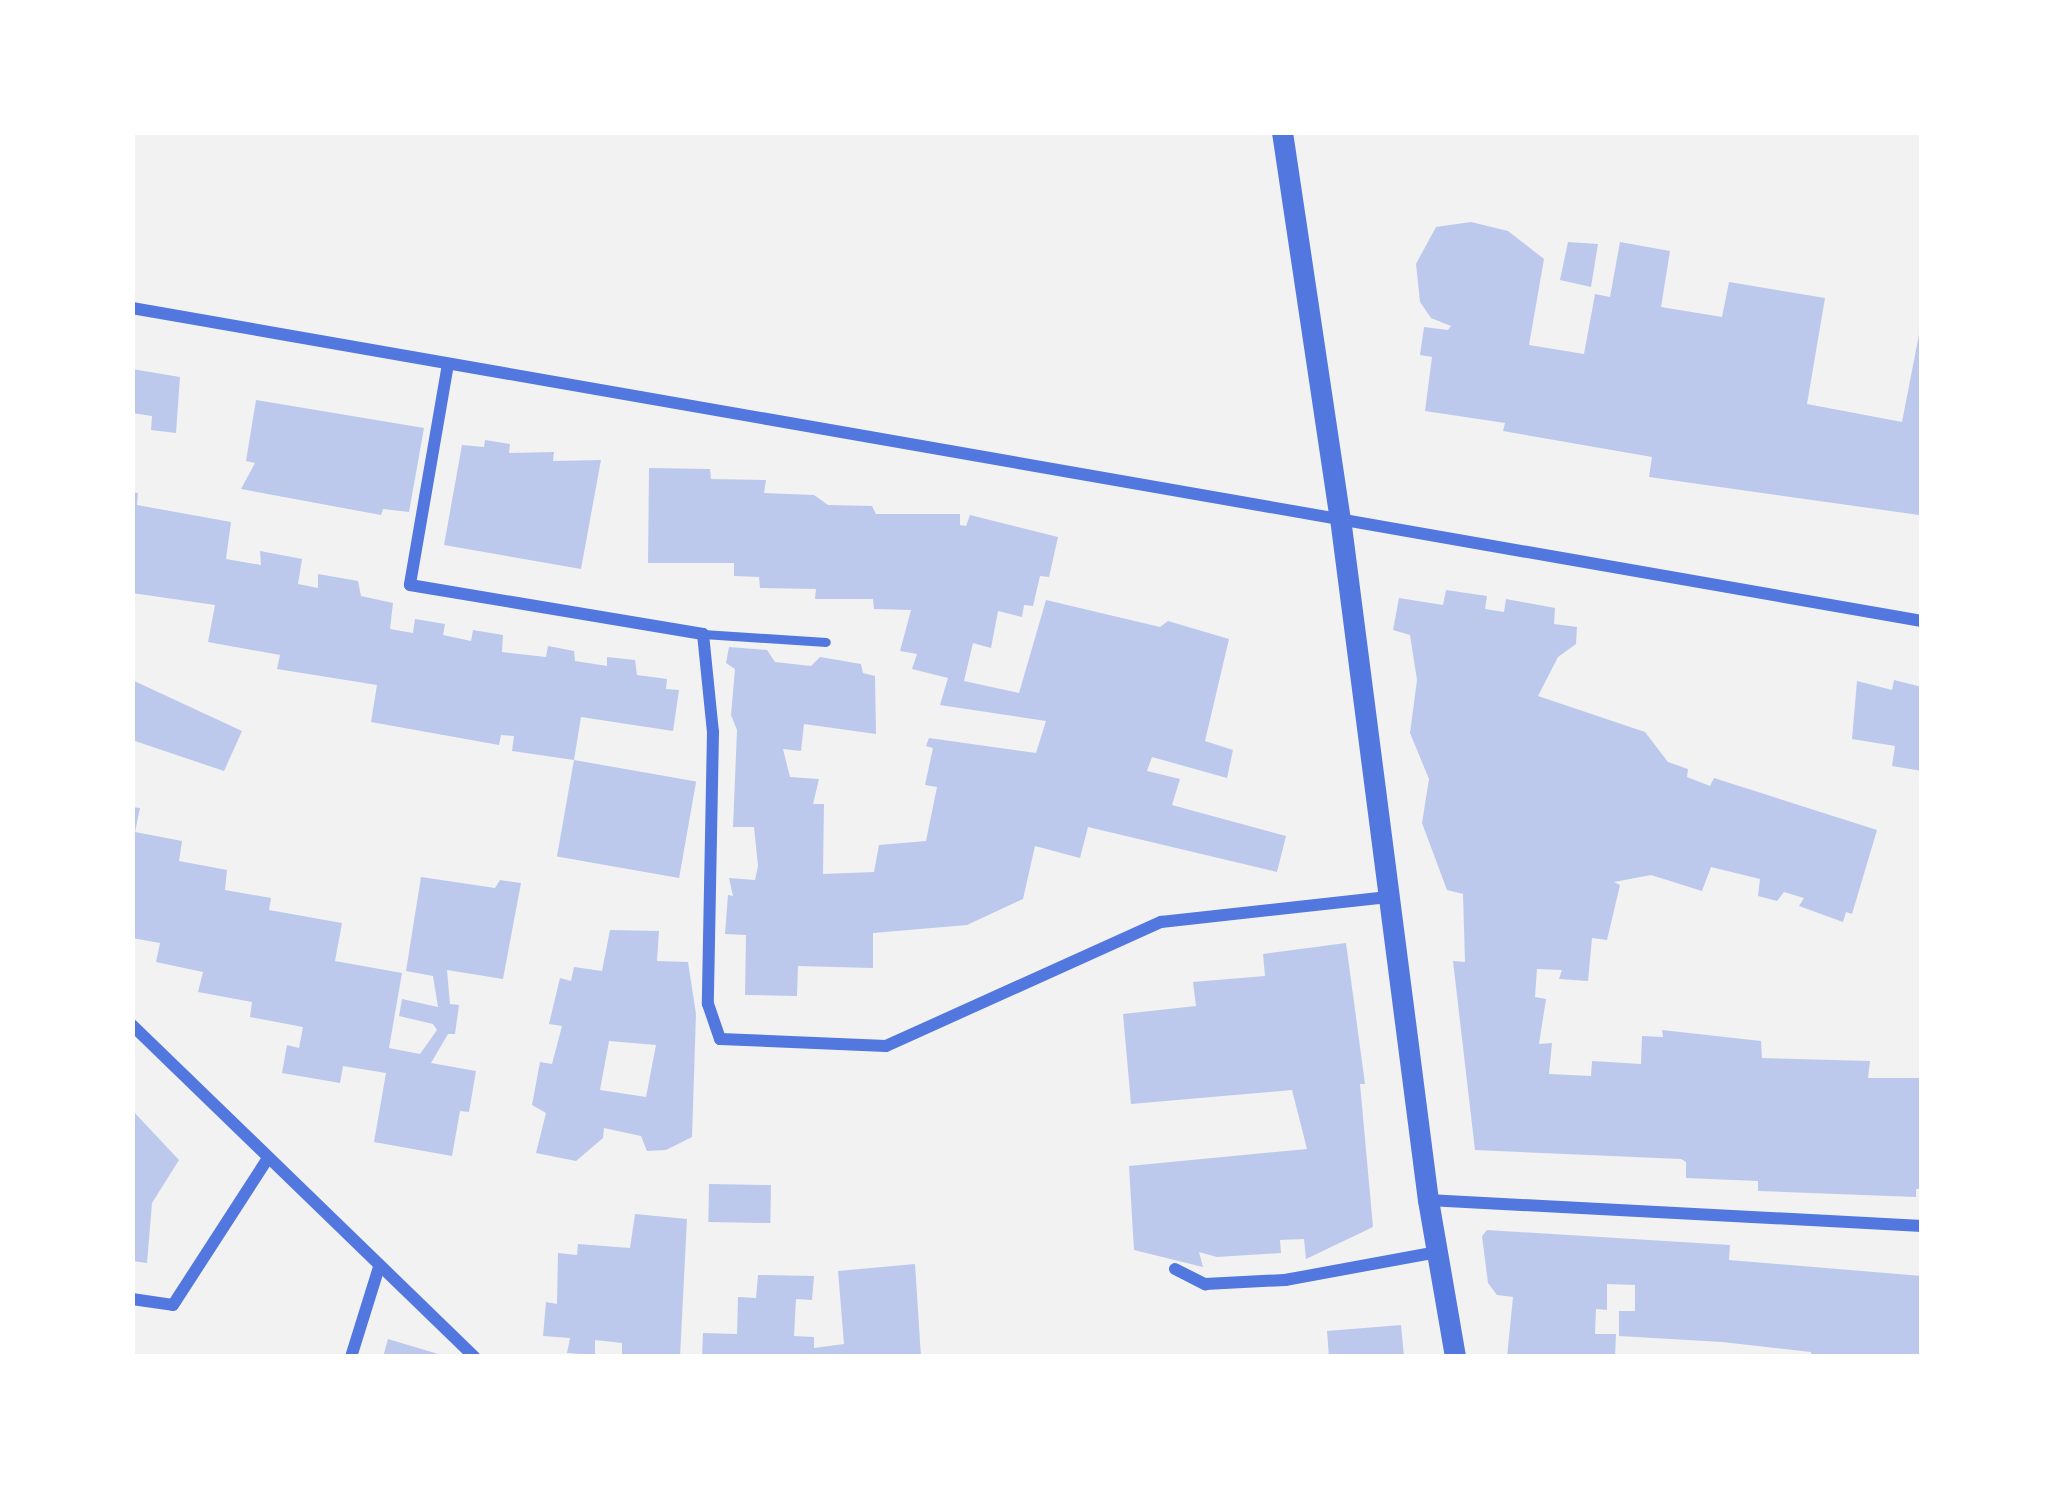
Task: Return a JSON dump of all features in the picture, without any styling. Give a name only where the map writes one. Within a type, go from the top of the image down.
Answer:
[{"type":"street","points":[[1282,132],[1340,518],[1428,1200],[1455,1357]]},
{"type":"street","points":[[132,308],[1922,621]]},
{"type":"street","points":[[448,364],[410,585],[703,634],[713,732],[708,1004],[720,1039],[886,1046],[1161,922],[1386,897]]},
{"type":"street","points":[[132,1025],[474,1357]]},
{"type":"street","points":[[132,1300],[172,1305],[268,1159]]},
{"type":"street","points":[[1428,1200],[1922,1226]]},
{"type":"street","points":[[1175,1269],[1204,1284],[1285,1280],[1437,1252]]},
{"type":"street","points":[[351,1357],[379,1267]]},
{"type":"lane","points":[[703,634],[826,642]]},
{"type":"building","points":[[1471,222],[1508,231],[1544,259],[1529,345],[1584,354],[1595,294],[1610,297],[1620,242],[1670,251],[1661,307],[1722,317],[1729,282],[1825,298],[1807,404],[1902,422],[1922,319],[1919,515],[1649,477],[1652,457],[1503,431],[1505,423],[1425,411],[1432,357],[1420,355],[1424,327],[1448,330],[1451,326],[1431,318],[1420,302],[1416,264],[1436,227]]},
{"type":"building","points":[[1568,242],[1598,244],[1591,287],[1560,280]]},
{"type":"building","points":[[132,369],[180,377],[176,433],[151,430],[152,416],[132,413]]},
{"type":"building","points":[[256,400],[424,428],[409,512],[383,509],[381,515],[241,489],[255,463],[246,461]]},
{"type":"building","points":[[485,440],[510,444],[509,453],[554,452],[553,461],[601,460],[581,569],[444,545],[462,445],[484,447]]},
{"type":"building","points":[[649,468],[710,469],[711,479],[766,480],[764,493],[814,495],[828,505],[872,506],[876,514],[960,514],[960,525],[966,526],[970,515],[1058,537],[1049,577],[1040,576],[1033,606],[1024,605],[1022,617],[998,611],[991,648],[973,643],[964,681],[1019,693],[1046,600],[1160,627],[1168,621],[1229,639],[1205,741],[1233,750],[1227,778],[1152,757],[1147,771],[1180,779],[1172,805],[1286,836],[1277,872],[1088,827],[1080,858],[1035,846],[1023,899],[967,925],[873,933],[873,968],[798,966],[797,996],[745,995],[746,935],[725,934],[728,895],[733,896],[729,878],[755,880],[758,866],[754,827],[733,827],[737,730],[731,715],[735,669],[726,663],[729,647],[767,650],[775,662],[811,666],[820,657],[861,664],[863,673],[875,676],[876,734],[804,724],[801,751],[783,749],[790,777],[819,779],[813,804],[824,804],[823,874],[874,872],[879,845],[926,841],[937,787],[925,785],[933,748],[926,746],[929,738],[1036,753],[1046,721],[940,705],[948,678],[912,669],[917,654],[900,651],[911,610],[874,609],[873,599],[815,599],[816,589],[760,588],[759,577],[734,576],[734,563],[648,563]]},
{"type":"building","points":[[132,492],[138,493],[137,505],[231,522],[226,559],[261,565],[260,551],[302,559],[298,584],[318,588],[318,574],[358,581],[361,596],[393,603],[390,629],[413,633],[415,619],[445,624],[443,635],[471,641],[473,630],[503,635],[502,652],[546,657],[548,646],[574,651],[575,661],[607,666],[607,657],[635,660],[637,675],[667,679],[666,689],[679,690],[673,731],[581,717],[574,760],[512,751],[514,736],[501,735],[499,745],[371,722],[377,685],[277,669],[280,655],[208,642],[215,605],[132,593]]},
{"type":"building","points":[[1446,590],[1487,596],[1485,609],[1504,612],[1506,599],[1555,608],[1554,624],[1577,627],[1576,644],[1558,657],[1538,696],[1645,732],[1668,762],[1688,769],[1687,777],[1710,786],[1714,778],[1877,830],[1852,914],[1846,912],[1843,922],[1799,906],[1804,898],[1784,892],[1777,901],[1758,896],[1760,879],[1711,867],[1702,891],[1651,875],[1614,882],[1620,885],[1607,940],[1592,938],[1588,981],[1559,979],[1562,970],[1537,969],[1535,997],[1546,999],[1539,1044],[1552,1043],[1549,1074],[1591,1076],[1592,1061],[1641,1064],[1642,1036],[1663,1037],[1662,1030],[1761,1041],[1762,1058],[1870,1061],[1868,1078],[1922,1078],[1922,1189],[1916,1189],[1916,1197],[1758,1191],[1758,1181],[1686,1178],[1686,1162],[1681,1159],[1475,1150],[1453,961],[1465,962],[1463,894],[1447,890],[1422,823],[1429,779],[1410,733],[1417,680],[1410,635],[1393,630],[1399,598],[1443,605]]},
{"type":"building","points":[[132,680],[242,731],[224,771],[132,740]]},
{"type":"building","points":[[1894,680],[1922,687],[1922,771],[1892,766],[1895,746],[1852,739],[1857,681],[1892,690]]},
{"type":"building","points":[[574,760],[696,782],[679,878],[557,857]]},
{"type":"building","points":[[132,807],[140,808],[135,832],[182,841],[179,861],[227,870],[225,890],[271,898],[269,910],[342,923],[335,961],[402,973],[389,1048],[420,1054],[437,1030],[433,1024],[399,1016],[402,999],[438,1007],[433,976],[406,971],[421,877],[495,888],[500,880],[521,883],[503,979],[447,970],[450,1004],[459,1005],[455,1034],[448,1034],[431,1063],[476,1071],[469,1112],[460,1111],[452,1156],[374,1142],[386,1073],[343,1066],[340,1083],[282,1073],[287,1045],[299,1048],[303,1027],[250,1017],[252,1002],[198,992],[203,972],[156,962],[160,943],[132,938]]},
{"type":"building","points":[[610,930],[659,931],[657,961],[688,962],[696,1014],[692,1137],[666,1150],[647,1151],[641,1136],[604,1128],[603,1138],[576,1161],[536,1153],[546,1113],[532,1105],[540,1062],[552,1064],[562,1026],[549,1024],[560,978],[571,981],[574,967],[602,971]],"holes":[[[609,1041],[656,1045],[646,1097],[600,1090]]]},
{"type":"building","points":[[1346,943],[1365,1084],[1360,1084],[1373,1227],[1306,1259],[1304,1239],[1280,1240],[1281,1253],[1217,1257],[1199,1252],[1203,1267],[1134,1250],[1129,1166],[1307,1149],[1292,1090],[1131,1104],[1123,1014],[1196,1006],[1193,982],[1265,976],[1263,954]]},
{"type":"building","points":[[132,1110],[179,1160],[152,1203],[147,1263],[132,1261]]},
{"type":"building","points":[[709,1184],[771,1185],[770,1223],[708,1222]]},
{"type":"building","points":[[635,1214],[687,1219],[680,1357],[622,1357],[622,1343],[595,1340],[595,1355],[567,1353],[570,1338],[543,1336],[546,1302],[557,1304],[558,1253],[577,1255],[578,1244],[630,1248]]},
{"type":"building","points":[[1487,1230],[1730,1245],[1729,1260],[1922,1276],[1922,1357],[1811,1357],[1811,1352],[1722,1342],[1619,1336],[1619,1311],[1635,1311],[1635,1285],[1607,1284],[1607,1310],[1596,1309],[1595,1334],[1616,1334],[1615,1357],[1507,1357],[1513,1297],[1497,1295],[1488,1283],[1482,1236]]},
{"type":"building","points":[[915,1264],[921,1357],[702,1357],[703,1333],[737,1334],[738,1297],[756,1298],[758,1275],[814,1276],[812,1300],[796,1299],[794,1336],[814,1337],[814,1348],[844,1344],[838,1271]]},
{"type":"building","points":[[1401,1325],[1404,1357],[1329,1357],[1327,1331]]},
{"type":"building","points":[[388,1339],[445,1356],[445,1357],[383,1357]]}]
